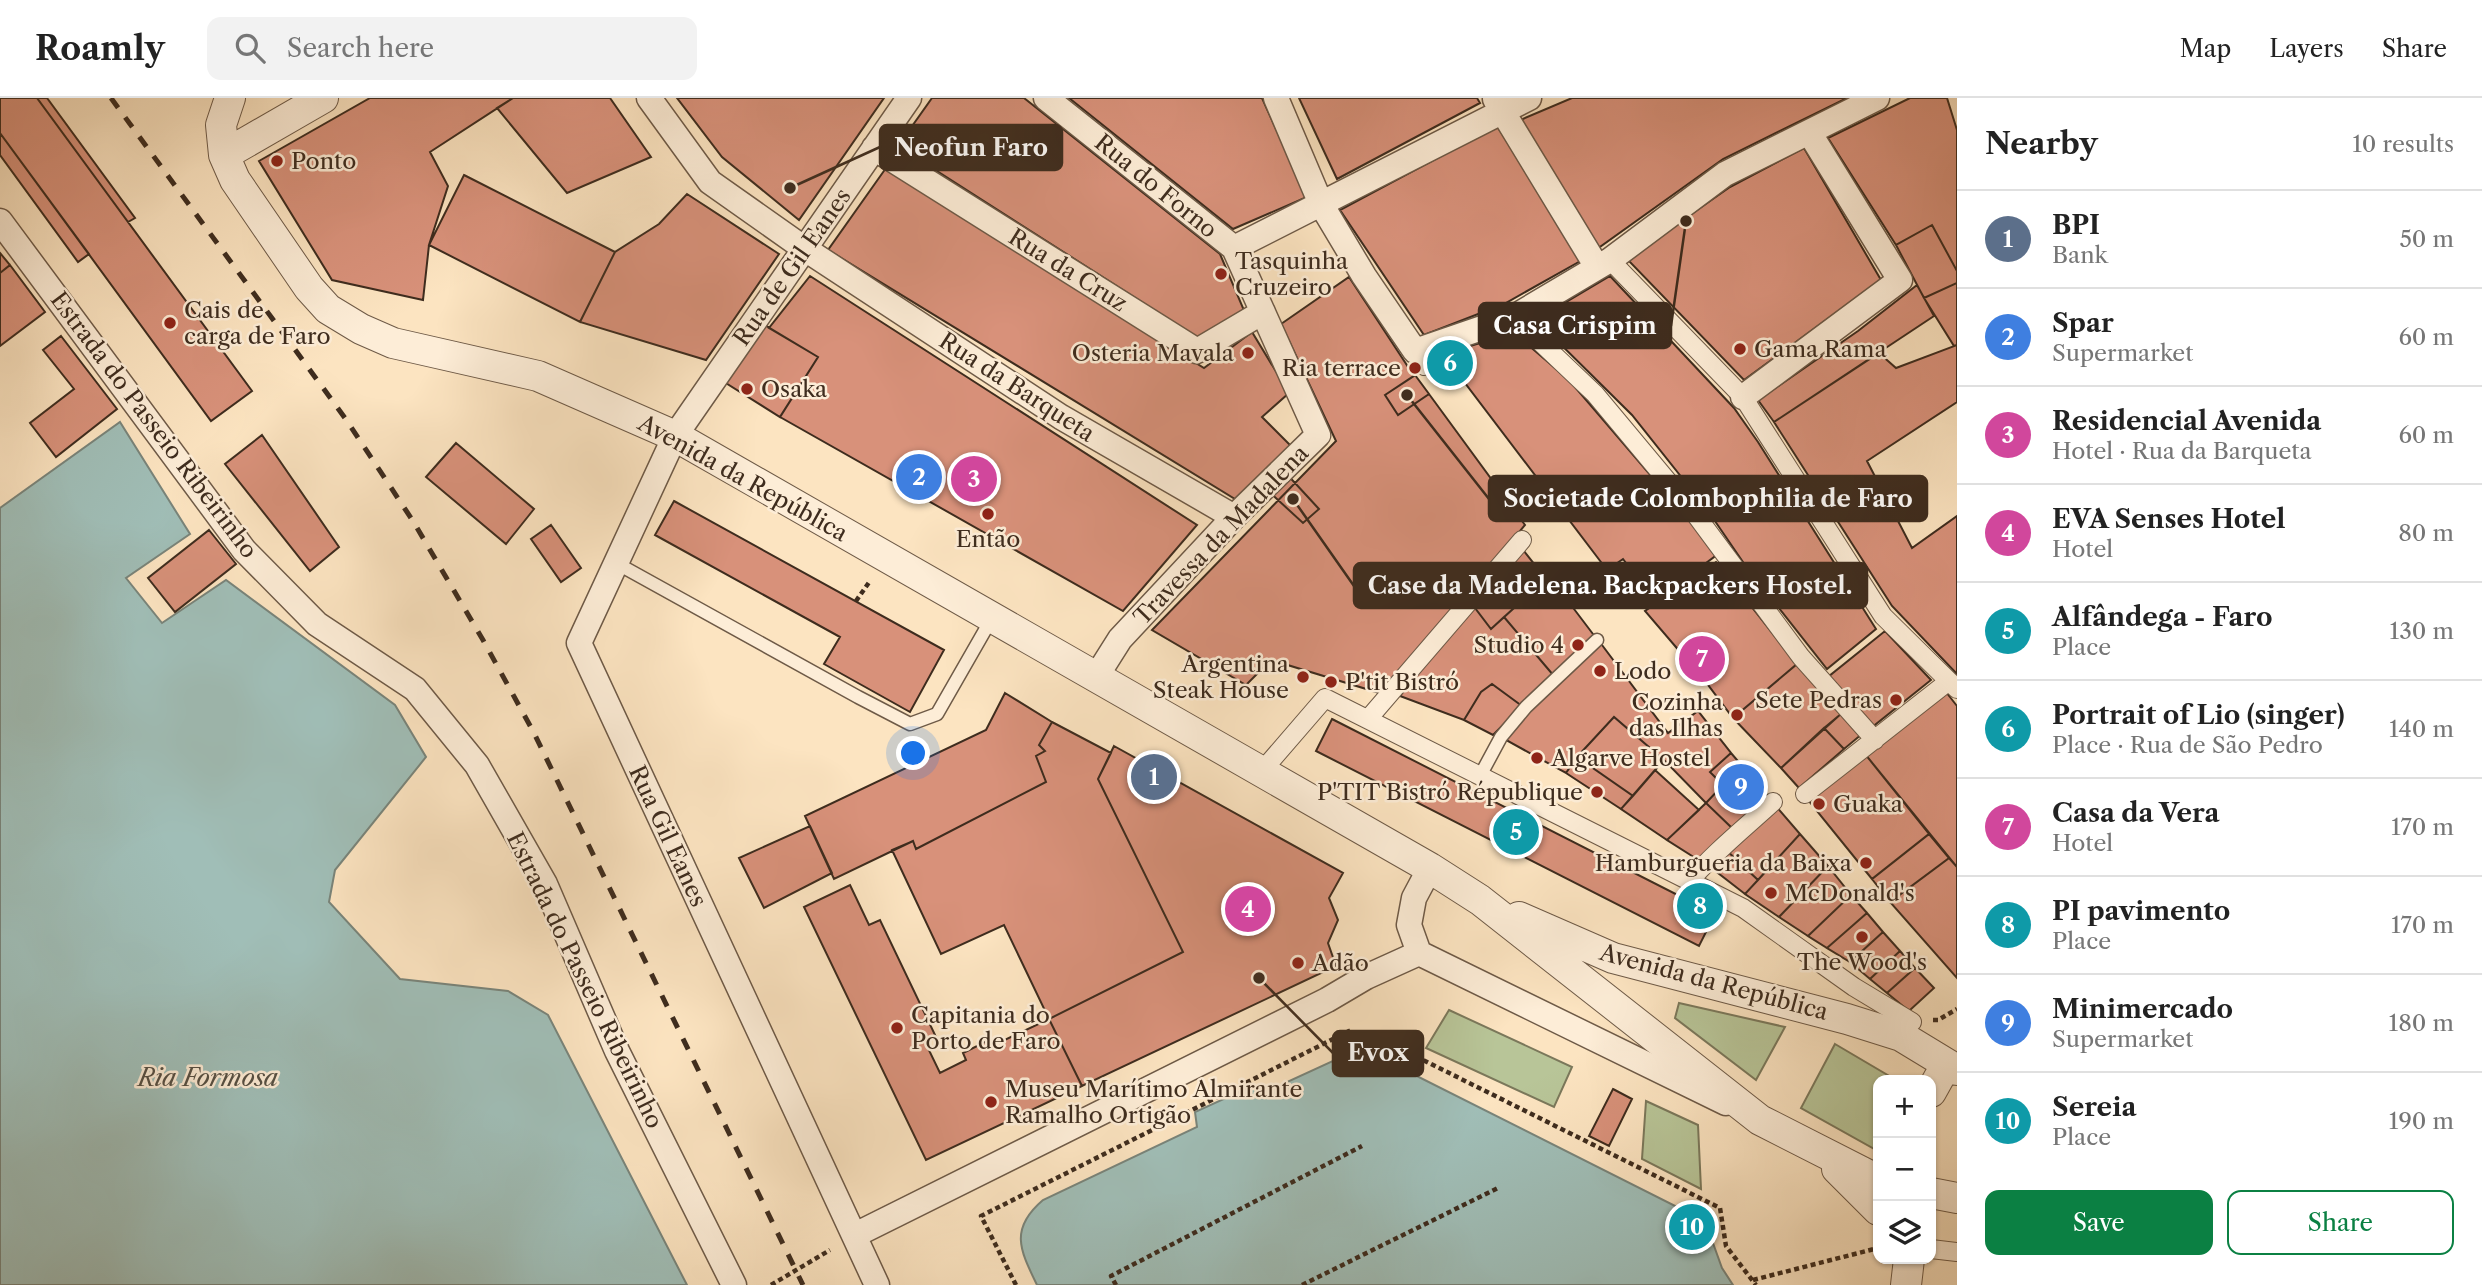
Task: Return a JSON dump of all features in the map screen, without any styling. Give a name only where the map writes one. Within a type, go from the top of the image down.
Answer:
[{"type":"street","points":[[230,98],[221,125],[224,155],[309,99]]},
{"type":"street","name":"Rua da Barqueta","points":[[649,98],[710,182],[805,249],[1061,417],[1234,517]]},
{"type":"street","name":"Rua de Gil Eanes","points":[[675,436],[909,98]]},
{"type":"street","name":"Rua do Forno","points":[[1046,98],[1234,248]]},
{"type":"street","points":[[1276,98],[1321,204],[1364,276],[1420,358],[1514,317],[1603,263],[1726,174],[1877,98]]},
{"type":"street","points":[[1262,312],[1234,248],[1321,204],[1499,104],[1529,98]]},
{"type":"street","points":[[1499,104],[1603,263],[1743,397],[1883,616],[1953,685],[1805,794]]},
{"type":"street","points":[[1743,397],[1900,280],[1809,132]]},
{"type":"street","name":"Rua da Cruz","points":[[874,148],[1198,351],[1262,312]]},
{"type":"street","name":"Avenida da República","points":[[224,155],[235,180],[309,288],[328,309],[339,316],[393,343],[538,376],[675,436],[1430,868],[1480,900],[1760,1120]]},
{"type":"street","name":"Estrada do Passeio Ribeirinho","points":[[0,221],[244,550],[317,624],[415,689],[477,765],[545,884],[617,1051],[734,1285]]},
{"type":"street","name":"Travessa da Madalena","points":[[1096,677],[1120,639],[1234,517],[1318,435],[1262,312]]},
{"type":"street","points":[[1514,317],[1595,394],[1695,514],[1801,657],[1875,740]]},
{"type":"street","name":"Rua Gil Eanes","points":[[675,436],[579,643],[877,1285]]},
{"type":"street","points":[[1368,719],[1522,540]]},
{"type":"street","name":"Avenida da República","points":[[1262,771],[1325,698],[1743,908],[1854,987],[1912,1022]]},
{"type":"street","points":[[1690,881],[1704,863],[1773,802]]},
{"type":"street","points":[[855,1235],[1315,1006],[1366,977],[1419,953],[1409,925],[1414,898],[1430,868]]},
{"type":"street","name":"Avenida da República","points":[[1480,900],[1613,958],[1847,1019],[1901,1036],[1952,1063]]},
{"type":"street","name":"Avenida da República","points":[[1419,953],[1873,1178]]},
{"type":"street","points":[[1936,1085],[1952,1063]]},
{"type":"street","name":"Avenida da República","points":[[1819,1151],[1873,1205]]},
{"type":"street","points":[[1936,1250],[1957,1252]]},
{"type":"street","points":[[1906,1285],[1908,1264]]},
{"type":"lane","points":[[616,563],[910,724],[937,714],[992,617]]},
{"type":"lane","points":[[1480,776],[1502,737],[1526,708],[1597,640]]},
{"type":"path","points":[[1016,1285],[981,1216],[1349,1031],[1393,1045],[1720,1208],[1726,1246],[1754,1282],[1873,1249]]},
{"type":"path","points":[[1116,1285],[1111,1276],[1362,1146]]},
{"type":"path","points":[[1302,1285],[1500,1188]]},
{"type":"path","points":[[771,1285],[855,1235]]},
{"type":"green space","points":[[1679,1003],[1785,1027],[1756,1080],[1675,1018]]},
{"type":"green space","points":[[1449,1010],[1572,1067],[1554,1107],[1426,1048]]},
{"type":"green space","points":[[1835,1044],[1888,1075],[1873,1075],[1873,1148],[1801,1108]]},
{"type":"green space","points":[[1646,1101],[1698,1125],[1701,1189],[1642,1159]]},
{"type":"water","name":"Ria Formosa","points":[[120,422],[190,534],[126,578],[162,623],[226,580],[395,705],[426,757],[335,870],[329,902],[400,979],[508,991],[548,1015],[687,1285],[0,1285],[0,508]]},
{"type":"water","points":[[1361,1048],[1705,1221],[1722,1268],[1733,1285],[1037,1285],[1022,1250],[1021,1240],[1025,1221],[1043,1200],[1197,1127],[1195,1112],[1252,1086],[1259,1095]]},
{"type":"building","name":"Cais de carga de Faro","points":[[0,98],[37,98],[252,391],[211,421],[0,133]]},
{"type":"building","points":[[37,98],[47,98],[135,218],[128,222]]},
{"type":"building","points":[[370,98],[513,98],[430,152],[448,186],[429,245],[423,300],[332,280],[259,161]]},
{"type":"building","points":[[513,98],[610,98],[651,157],[567,193],[497,108]]},
{"type":"building","points":[[677,98],[884,98],[799,220],[722,157]]},
{"type":"building","points":[[932,98],[1024,98],[1220,254],[1246,315],[1204,342],[898,146]]},
{"type":"building","points":[[1069,98],[1262,98],[1307,197],[1233,229]]},
{"type":"building","points":[[1299,98],[1477,98],[1480,103],[1337,179]]},
{"type":"building","points":[[1572,98],[1847,98],[1723,159],[1597,249],[1518,121]]},
{"type":"building","points":[[1910,98],[1947,98],[1957,130],[1957,271],[1932,225],[1896,245],[1828,138]]},
{"type":"building","points":[[1497,126],[1584,259],[1504,304],[1424,335],[1340,210]]},
{"type":"building","points":[[0,133],[89,254],[78,262],[0,155]]},
{"type":"building","points":[[1804,148],[1881,280],[1744,380],[1627,259],[1730,187]]},
{"type":"building","points":[[886,168],[1204,368],[1252,332],[1289,393],[1262,417],[1291,446],[1235,499],[828,250]]},
{"type":"building","points":[[464,175],[615,252],[580,322],[429,245]]},
{"type":"building","points":[[687,194],[779,254],[706,360],[580,322],[615,252],[659,224]]},
{"type":"building","points":[[1932,225],[1957,271],[1957,283],[1924,298],[1896,245]]},
{"type":"building","points":[[0,253],[10,265],[0,273]]},
{"type":"building","points":[[10,265],[45,312],[0,346],[0,273]]},
{"type":"building","points":[[810,276],[1197,525],[1123,611],[780,417],[818,357],[769,328]]},
{"type":"building","points":[[1610,276],[1734,408],[1876,629],[1827,669],[1632,415],[1536,320]]},
{"type":"building","points":[[1349,277],[1414,376],[1385,395],[1398,415],[1429,394],[1525,525],[1386,695],[1271,660],[1246,685],[1152,630],[1336,441],[1281,324]]},
{"type":"building","points":[[1957,283],[1957,345],[1954,346],[1924,298]]},
{"type":"building","points":[[1917,285],[1934,316],[1774,422],[1758,400],[1858,331]]},
{"type":"building","points":[[758,321],[818,357],[780,417],[721,380]]},
{"type":"building","points":[[1514,333],[1569,380],[1718,554],[1655,601],[1623,559],[1607,570],[1443,354]]},
{"type":"building","points":[[61,336],[117,409],[56,457],[30,423],[74,389],[43,350]]},
{"type":"building","points":[[1957,345],[1957,402],[1867,461],[1912,548],[1957,516],[1957,674],[1892,606],[1774,422],[1879,353],[1896,368]]},
{"type":"building","points":[[1415,375],[1429,394],[1398,415],[1385,395]]},
{"type":"building","points":[[262,435],[339,547],[310,571],[225,464]]},
{"type":"building","points":[[456,443],[534,509],[506,544],[426,477]]},
{"type":"building","points":[[1283,470],[1319,509],[1303,523],[1265,488]]},
{"type":"building","points":[[674,501],[944,650],[910,712],[824,664],[840,637],[655,535]]},
{"type":"building","points":[[551,525],[581,568],[561,582],[531,539]]},
{"type":"building","points":[[209,530],[236,564],[175,612],[148,578]]},
{"type":"building","points":[[1520,546],[1546,579],[1491,629],[1472,604]]},
{"type":"building","points":[[1716,562],[1797,664],[1733,718],[1645,611]]},
{"type":"building","points":[[1549,576],[1596,638],[1554,676],[1504,617]]},
{"type":"building","points":[[1472,604],[1491,629],[1504,617],[1554,676],[1522,706],[1492,684],[1481,692],[1464,720],[1400,696]]},
{"type":"building","points":[[1885,631],[1931,680],[1871,728],[1828,677]]},
{"type":"building","points":[[1599,641],[1668,733],[1698,711],[1731,753],[1710,772],[1723,785],[1706,803],[1664,760],[1614,717],[1566,773],[1506,740],[1542,696]]},
{"type":"building","points":[[1797,664],[1842,713],[1781,768],[1733,718]]},
{"type":"building","points":[[1492,684],[1522,706],[1493,735],[1464,720],[1481,692]]},
{"type":"building","points":[[1946,692],[1957,706],[1957,867],[1865,754]]},
{"type":"building","points":[[1005,693],[1052,722],[1039,745],[1045,751],[1036,756],[1046,782],[916,849],[913,841],[834,879],[805,816],[986,730]]},
{"type":"building","points":[[1842,713],[1862,734],[1844,749],[1824,728]]},
{"type":"building","points":[[1614,717],[1664,760],[1633,796],[1577,757]]},
{"type":"building","points":[[1332,719],[1715,914],[1699,946],[1316,751]]},
{"type":"building","points":[[1052,722],[1111,753],[1098,779],[1183,952],[1049,1019],[1004,925],[941,954],[892,850],[913,841],[916,849],[1046,782],[1036,756],[1045,751],[1039,745]]},
{"type":"building","points":[[1824,728],[1844,749],[1799,788],[1781,768]]},
{"type":"building","points":[[1114,746],[1343,873],[1329,898],[1338,920],[1328,943],[1336,966],[1082,1086],[1049,1019],[1183,952],[1098,779]]},
{"type":"building","points":[[1731,753],[1767,795],[1732,828],[1706,803],[1723,785],[1710,772]]},
{"type":"building","points":[[1865,754],[1929,834],[1872,879],[1808,800]]},
{"type":"building","points":[[1577,757],[1633,796],[1621,809],[1566,773]]},
{"type":"building","points":[[1655,770],[1699,810],[1667,840],[1621,809]]},
{"type":"building","points":[[1706,803],[1732,828],[1700,861],[1667,840]]},
{"type":"building","points":[[1775,805],[1800,834],[1758,880],[1724,848]]},
{"type":"building","points":[[810,826],[832,873],[764,908],[739,858]]},
{"type":"building","points":[[1800,834],[1828,866],[1779,917],[1745,894]]},
{"type":"building","points":[[1929,834],[1949,858],[1890,902],[1872,879]]},
{"type":"building","points":[[1724,848],[1758,880],[1745,894],[1709,866]]},
{"type":"building","points":[[1949,858],[1957,867],[1957,978],[1890,902]]},
{"type":"building","points":[[1828,866],[1851,895],[1808,936],[1779,917]]},
{"type":"building","name":"Capitania do Porto de Faro","points":[[850,885],[869,925],[880,920],[936,1037],[925,1042],[940,1073],[966,1060],[963,1053],[987,1041],[990,1047],[1049,1019],[1082,1086],[926,1160],[804,907]]},
{"type":"building","points":[[1851,895],[1867,913],[1827,948],[1808,936]]},
{"type":"building","points":[[1867,913],[1883,932],[1850,962],[1827,948]]},
{"type":"building","points":[[1883,932],[1900,951],[1870,979],[1850,962]]},
{"type":"building","points":[[1900,951],[1915,968],[1887,993],[1870,979]]},
{"type":"building","points":[[1915,968],[1934,988],[1909,1011],[1887,993]]},
{"type":"building","points":[[1613,1089],[1632,1099],[1609,1146],[1589,1136]]},
{"type":"railway","points":[[111,98],[345,418],[413,521],[483,640],[533,731],[803,1285]]},
{"type":"place","name":"Ponto","points":[[277,161]]},
{"type":"place","name":"Neofun Faro","points":[[790,188]]},
{"type":"place","name":"Casa Crispim","points":[[1686,221]]},
{"type":"place","name":"Tasquinha Cruzeiro","points":[[1221,274]]},
{"type":"place","name":"Cais de carga de Faro","points":[[170,323]]},
{"type":"place","name":"Gama Rama","points":[[1740,349]]},
{"type":"place","name":"Osteria Mavala","points":[[1248,353]]},
{"type":"place","name":"Portrait of Lio (singer)","points":[[1450,363]]},
{"type":"place","name":"Ria terrace","points":[[1415,368]]},
{"type":"place","name":"Osaka","points":[[747,389]]},
{"type":"place","name":"Societade Colombophilia de Faro","points":[[1407,395]]},
{"type":"place","name":"Spar","points":[[919,477]]},
{"type":"place","name":"Residencial Avenida","points":[[974,479]]},
{"type":"place","name":"Case da Madelena. Backpackers Hostel.","points":[[1293,499]]},
{"type":"place","name":"Então","points":[[988,514]]},
{"type":"place","name":"Studio 4","points":[[1578,645]]},
{"type":"place","name":"Casa da Vera","points":[[1702,659]]},
{"type":"place","name":"Lodo","points":[[1600,671]]},
{"type":"place","name":"Argentina Steak House","points":[[1303,677]]},
{"type":"place","name":"P'tit Bistró","points":[[1331,682]]},
{"type":"place","name":"Sete Pedras","points":[[1896,700]]},
{"type":"place","name":"Cozinha das Ilhas","points":[[1737,715]]},
{"type":"place","name":"Algarve Hostel","points":[[1537,758]]},
{"type":"place","name":"BPI","points":[[1154,777]]},
{"type":"place","name":"Minimercado","points":[[1741,787]]},
{"type":"place","name":"P'TIT Bistró République","points":[[1597,792]]},
{"type":"place","name":"Guaka","points":[[1819,804]]},
{"type":"place","name":"Alfândega - Faro","points":[[1516,832]]},
{"type":"place","name":"Hamburgueria da Baixa","points":[[1866,863]]},
{"type":"place","name":"McDonald's","points":[[1771,893]]},
{"type":"place","name":"PI pavimento","points":[[1700,906]]},
{"type":"place","name":"EVA Senses Hotel","points":[[1248,909]]},
{"type":"place","name":"The Wood's","points":[[1862,937]]},
{"type":"place","name":"Adão","points":[[1298,963]]},
{"type":"place","name":"Evox","points":[[1259,978]]},
{"type":"place","name":"Capitania do Porto de Faro","points":[[897,1028]]},
{"type":"place","name":"Museu Marítimo Almirante Ramalho Ortigão","points":[[991,1102]]},
{"type":"place","name":"Sereia","points":[[1692,1227]]}]
